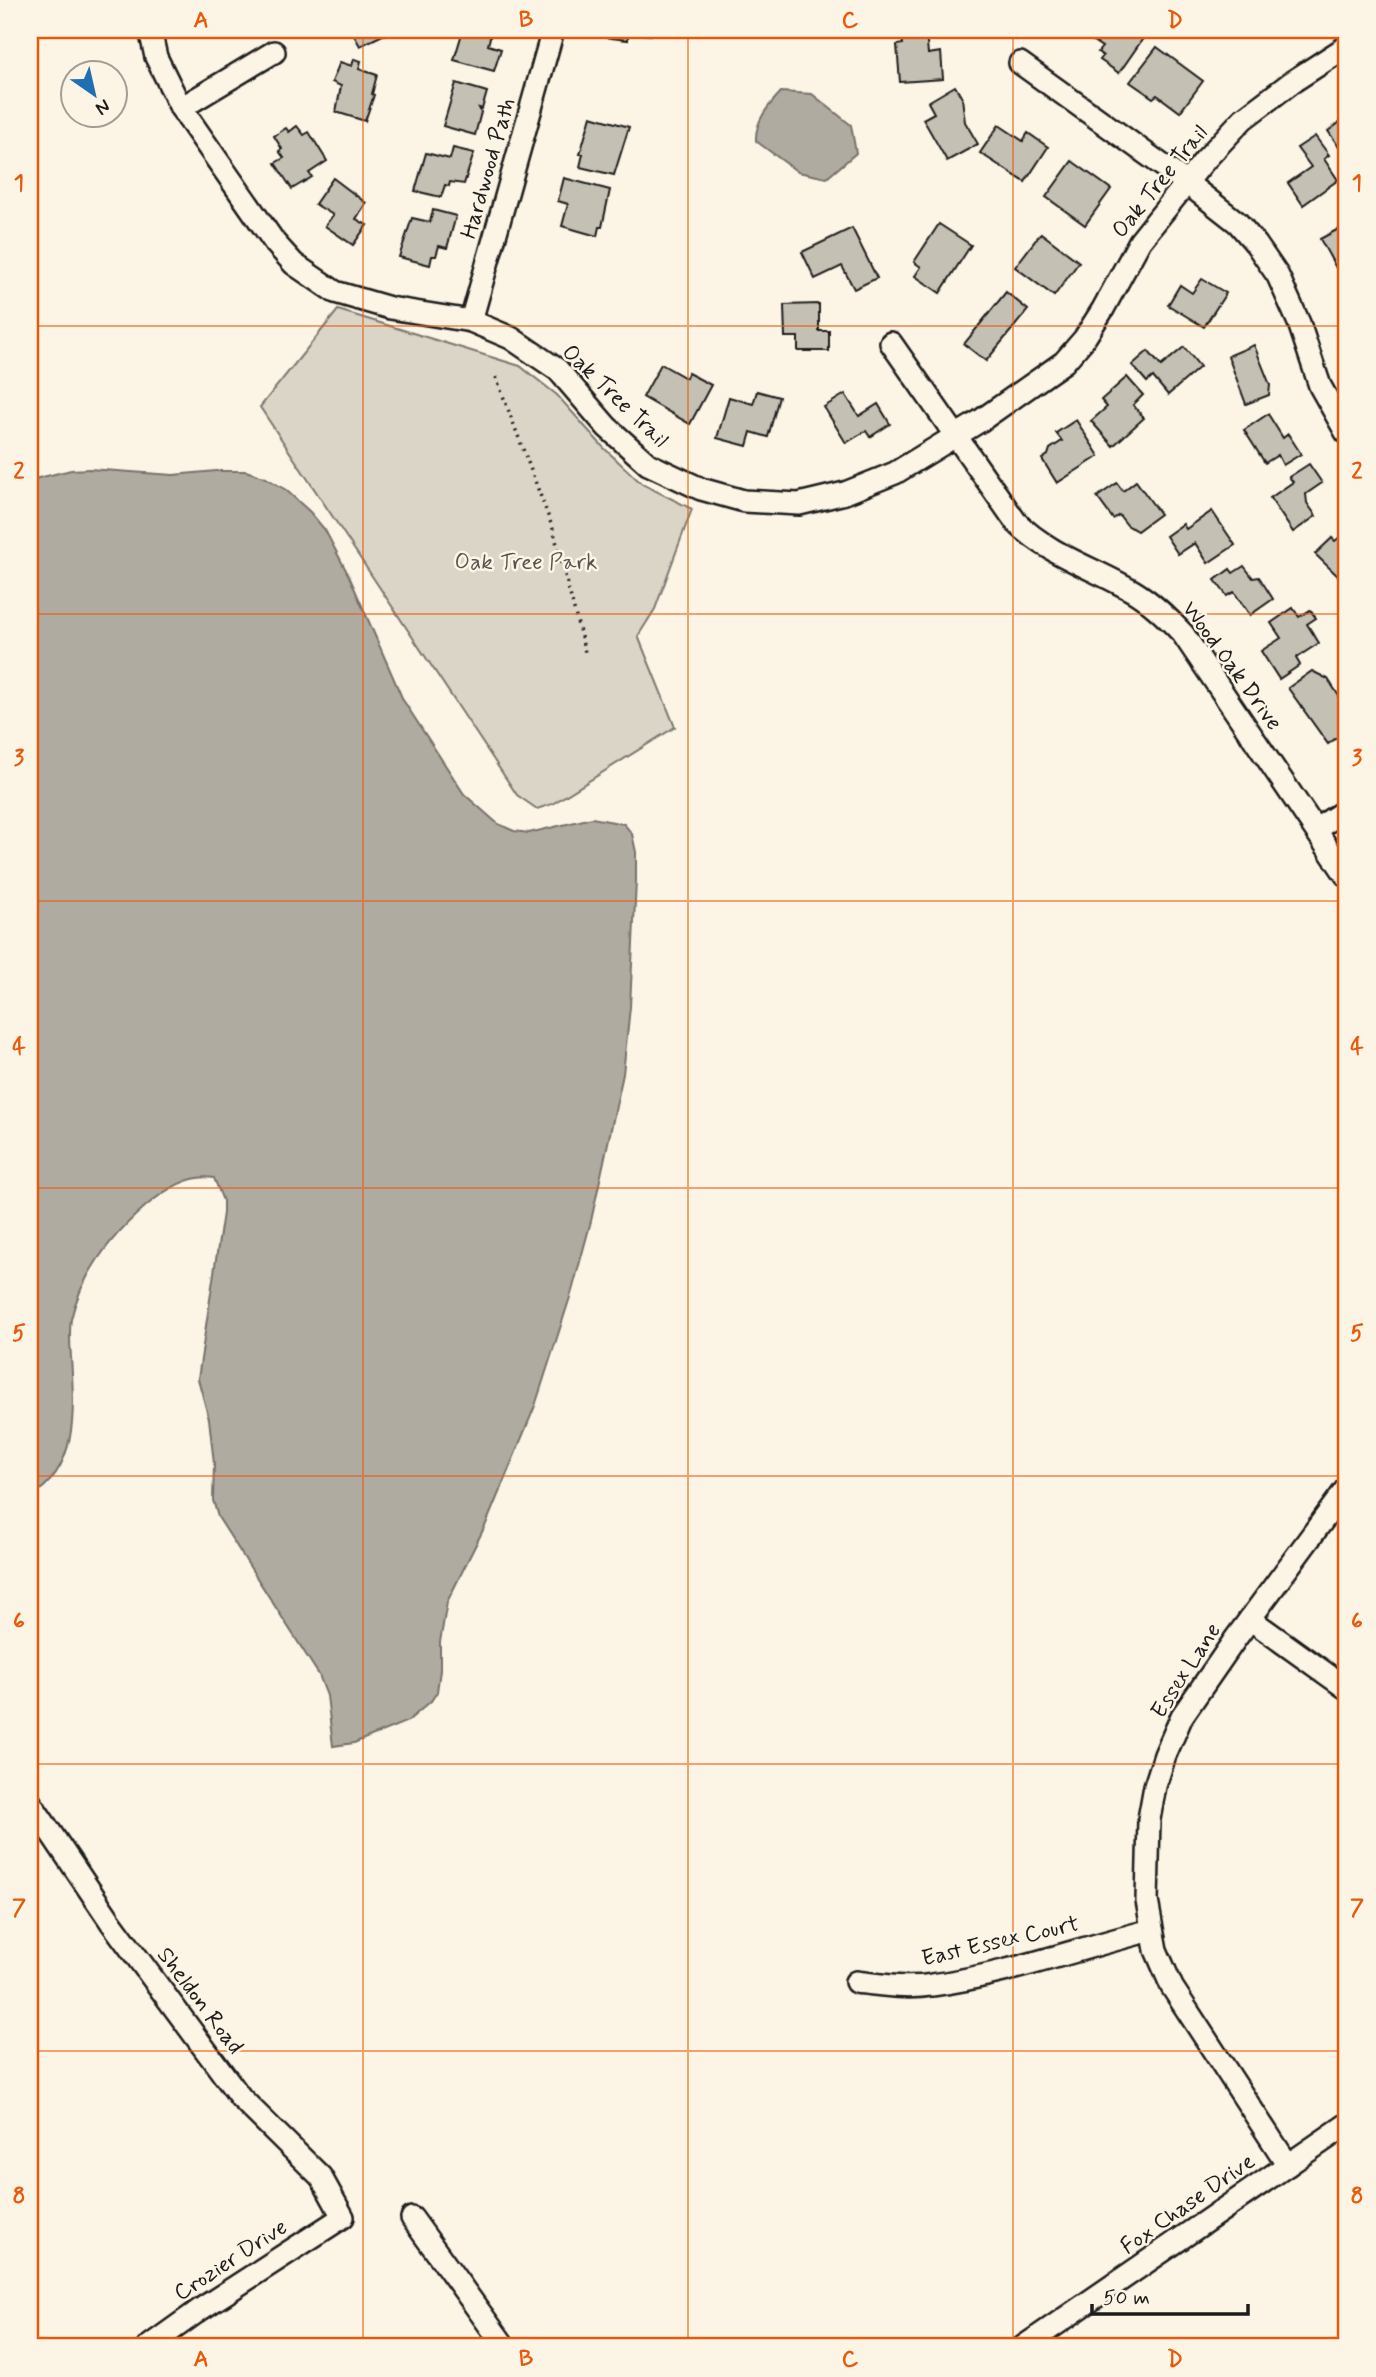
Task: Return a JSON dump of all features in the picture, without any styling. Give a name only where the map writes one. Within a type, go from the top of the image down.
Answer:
[{"type":"street","name":"Oak Tree Trail","points":[[150,30],[156,57],[181,108],[275,243],[294,264],[335,292],[390,308],[471,321],[511,338],[558,370],[607,427],[648,464],[701,489],[744,501],[799,504],[845,493],[895,472],[956,436],[1064,362],[1090,328],[1140,241],[1243,119],[1292,82],[1346,47]]},
{"type":"street","name":"Hardwood Path","points":[[471,321],[553,30]]},
{"type":"street","points":[[181,108],[274,52]]},
{"type":"street","points":[[1020,63],[1238,223],[1278,276],[1299,323],[1320,386],[1346,432]]},
{"type":"street","name":"Wood Oak Drive","points":[[891,343],[1016,522],[1034,539],[1133,591],[1160,610],[1183,634],[1346,875]]},
{"type":"street","points":[[1316,829],[1346,810]]},
{"type":"street","name":"Essex Lane","points":[[1288,2165],[1172,1986],[1156,1950],[1147,1901],[1149,1819],[1158,1776],[1182,1716],[1203,1683],[1346,1489]]},
{"type":"street","points":[[1250,1619],[1346,1688]]},
{"type":"street","name":"Sheldon Road","points":[[30,1802],[111,1922],[241,2098],[321,2177],[343,2217]]},
{"type":"street","name":"East Essex Court","points":[[856,1983],[930,1986],[997,1973],[1153,1930]]},
{"type":"street","name":"Fox Chase Drive","points":[[1023,2347],[1346,2125]]},
{"type":"street","name":"Crozier Drive","points":[[148,2347],[201,2309],[343,2217]]},
{"type":"street","points":[[412,2218],[505,2347]]},
{"type":"path","points":[[496,377],[552,529],[585,652]]},
{"type":"green space","name":"Oak Tree Park","points":[[338,310],[520,366],[557,395],[604,448],[642,484],[692,509],[655,609],[638,636],[675,727],[552,804],[537,809],[517,795],[260,407]]},
{"type":"shaded area","points":[[781,92],[812,94],[851,125],[856,153],[827,178],[798,172],[756,141],[760,120]]},
{"type":"shaded area","points":[[71,470],[173,475],[246,471],[266,478],[286,490],[325,530],[349,576],[403,700],[464,794],[498,824],[514,831],[529,833],[592,818],[624,824],[632,834],[636,852],[630,1007],[623,1074],[591,1221],[572,1291],[535,1406],[486,1524],[447,1602],[440,1642],[437,1692],[431,1701],[408,1721],[354,1743],[333,1746],[327,1696],[319,1675],[218,1517],[213,1500],[214,1464],[209,1419],[198,1379],[223,1213],[223,1201],[214,1178],[187,1180],[154,1199],[121,1229],[90,1271],[71,1319],[73,1416],[66,1453],[58,1470],[46,1485],[30,1497],[30,480]]},
{"type":"building","points":[[351,30],[385,30],[387,33],[360,46]]},
{"type":"building","points":[[463,30],[492,30],[488,45],[501,49],[494,71],[454,60]]},
{"type":"building","points":[[604,30],[652,30],[651,35],[628,33],[628,40],[604,37]]},
{"type":"building","points":[[1101,30],[1133,30],[1144,37],[1119,73],[1100,60],[1103,56],[1098,52],[1102,47],[1093,41]]},
{"type":"building","points":[[926,31],[928,54],[941,52],[943,79],[900,82],[897,45],[903,44],[902,34]]},
{"type":"building","points":[[1157,47],[1203,81],[1180,112],[1157,95],[1153,98],[1130,82]]},
{"type":"building","points":[[354,59],[361,61],[359,69],[377,75],[372,94],[374,95],[365,121],[336,112],[341,86],[332,82],[340,62],[352,66]]},
{"type":"building","points":[[456,83],[487,92],[482,109],[479,108],[481,112],[475,135],[443,126]]},
{"type":"building","points":[[955,86],[962,98],[965,122],[978,144],[947,161],[923,119],[934,113],[928,102]]},
{"type":"building","points":[[591,116],[629,127],[614,175],[580,167],[583,154],[580,154]]},
{"type":"building","points":[[1346,118],[1346,157],[1328,131]]},
{"type":"building","points":[[999,125],[1023,141],[1028,133],[1048,147],[1025,182],[980,153]]},
{"type":"building","points":[[297,126],[304,135],[309,132],[327,161],[309,173],[312,177],[292,189],[275,163],[284,158],[274,136],[286,128],[289,132]]},
{"type":"building","points":[[1315,136],[1329,155],[1324,159],[1338,180],[1303,205],[1288,183],[1311,167],[1297,148]]},
{"type":"building","points":[[453,148],[474,153],[464,184],[450,182],[449,186],[445,185],[441,197],[415,191],[426,153],[450,159]]},
{"type":"building","points":[[1072,161],[1111,189],[1085,225],[1046,197]]},
{"type":"building","points":[[333,178],[366,203],[356,219],[367,225],[353,245],[325,226],[333,215],[315,204]]},
{"type":"building","points":[[564,178],[610,190],[602,227],[599,227],[597,236],[562,226],[568,204],[558,201]]},
{"type":"building","points":[[433,210],[456,216],[447,248],[439,246],[430,265],[399,257],[412,218],[430,222]]},
{"type":"building","points":[[939,224],[971,245],[940,293],[915,276],[921,267],[914,262]]},
{"type":"building","points":[[1346,225],[1346,271],[1340,275],[1320,239]]},
{"type":"building","points":[[852,228],[877,278],[854,289],[842,266],[815,279],[802,252]]},
{"type":"building","points":[[1041,233],[1079,262],[1054,296],[1015,267]]},
{"type":"building","points":[[1202,279],[1226,293],[1204,327],[1168,305],[1180,285],[1192,293]]},
{"type":"building","points":[[1006,292],[1028,310],[986,361],[964,344]]},
{"type":"building","points":[[819,304],[819,331],[829,331],[829,351],[798,351],[798,337],[785,337],[784,305]]},
{"type":"building","points":[[1254,345],[1270,385],[1269,395],[1246,404],[1228,356]]},
{"type":"building","points":[[1184,347],[1200,367],[1168,395],[1153,377],[1147,382],[1132,365],[1148,351],[1161,366]]},
{"type":"building","points":[[661,364],[686,378],[688,373],[711,385],[690,424],[643,397]]},
{"type":"building","points":[[1127,377],[1143,395],[1133,405],[1144,418],[1113,446],[1091,421],[1107,407],[1101,400]]},
{"type":"building","points":[[757,391],[779,397],[768,437],[751,432],[747,446],[717,438],[729,397],[753,404]]},
{"type":"building","points":[[845,394],[859,416],[878,404],[890,424],[870,437],[866,431],[846,443],[824,407]]},
{"type":"building","points":[[1268,414],[1283,438],[1288,434],[1301,454],[1283,465],[1278,455],[1265,463],[1244,430]]},
{"type":"building","points":[[1076,420],[1099,456],[1057,483],[1042,459],[1062,441],[1056,433]]},
{"type":"building","points":[[1309,464],[1322,483],[1306,494],[1307,503],[1316,516],[1293,532],[1270,498],[1293,482],[1289,477]]},
{"type":"building","points":[[1136,481],[1160,514],[1137,531],[1127,525],[1119,515],[1113,519],[1097,497],[1117,483],[1123,491]]},
{"type":"building","points":[[1212,511],[1235,545],[1208,563],[1195,543],[1178,554],[1166,536],[1183,524],[1186,529]]},
{"type":"building","points":[[1340,537],[1346,543],[1346,584],[1315,554],[1332,538],[1335,541]]},
{"type":"building","points":[[1244,566],[1253,578],[1259,577],[1273,599],[1250,615],[1234,592],[1227,596],[1215,580],[1230,569],[1233,573]]},
{"type":"building","points":[[1293,608],[1299,617],[1310,610],[1316,618],[1307,624],[1319,643],[1296,658],[1300,665],[1279,679],[1261,651],[1281,638],[1271,623]]},
{"type":"building","points":[[1312,671],[1328,679],[1346,707],[1346,731],[1328,744],[1288,688]]}]
